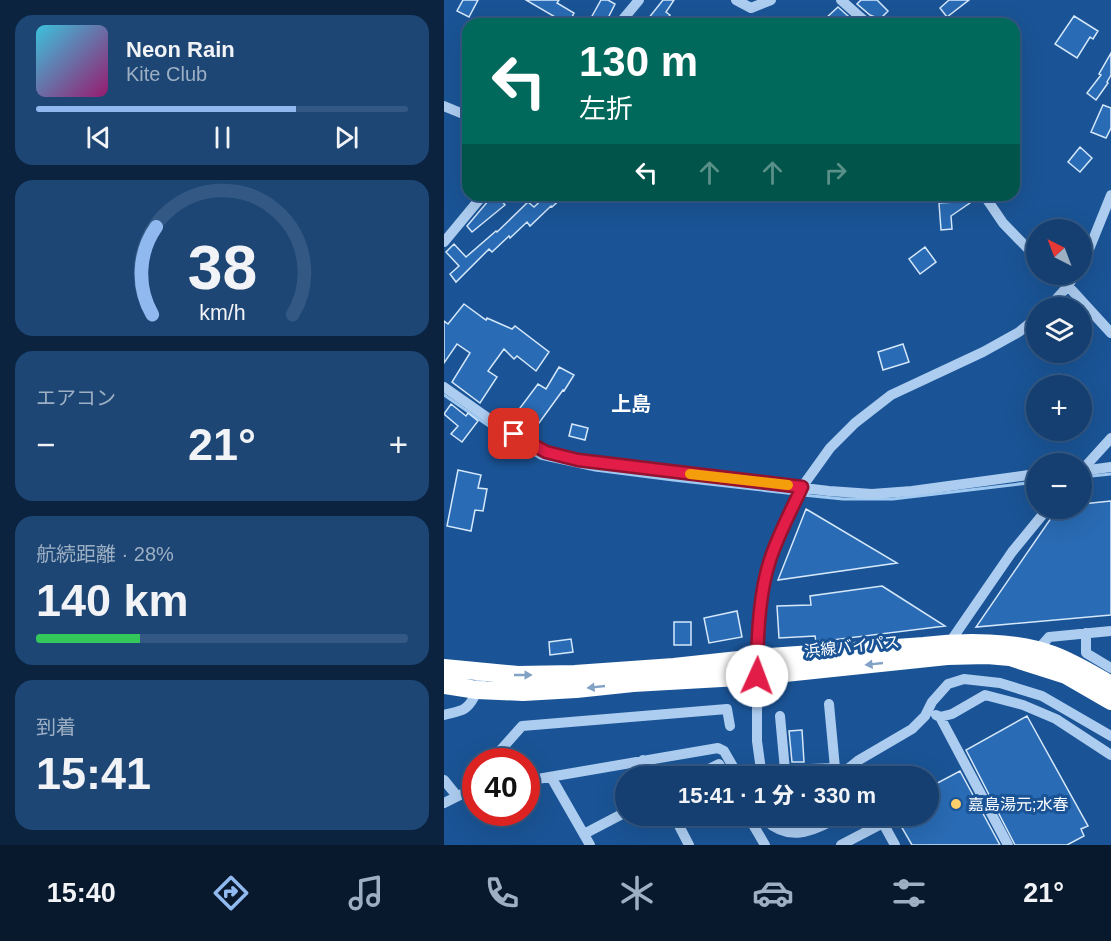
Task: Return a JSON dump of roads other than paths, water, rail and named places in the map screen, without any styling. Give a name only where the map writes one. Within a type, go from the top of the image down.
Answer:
[{"type":"highway","name":"浜線バイパス","points":[[444,668],[480,681],[523,692],[576,689],[757,667],[996,644],[1035,657],[1111,700]]},
{"type":"highway","name":"浜線バイパス","points":[[1035,657],[1052,654],[1081,667],[1111,685]]},
{"type":"highway","name":"浜線バイパス","points":[[444,684],[480,681]]},
{"type":"street","points":[[624,18],[639,0]]},
{"type":"street","points":[[736,0],[751,8],[771,0]]},
{"type":"street","points":[[841,0],[861,18]]},
{"type":"street","points":[[444,106],[462,114]]},
{"type":"street","points":[[1092,242],[1111,195]]},
{"type":"street","points":[[444,242],[478,201]]},
{"type":"street","points":[[988,201],[1003,224],[1026,247]]},
{"type":"street","points":[[1058,297],[1068,286],[1111,333]]},
{"type":"street","points":[[760,766],[757,741],[757,667],[762,597],[770,560],[802,487],[830,448],[855,423],[891,395],[983,352],[1026,326]]},
{"type":"street","points":[[444,387],[498,425],[546,452],[578,460],[829,491],[872,494],[1026,475]]},
{"type":"street","points":[[1092,459],[1111,438]]},
{"type":"street","points":[[1092,469],[1111,467]]},
{"type":"street","points":[[949,649],[1012,552],[1039,519]]},
{"type":"street","points":[[1035,657],[1049,637],[1111,631]]},
{"type":"street","points":[[1086,633],[1086,654],[1111,668]]},
{"type":"street","points":[[850,766],[912,729],[925,716],[929,707],[948,684],[964,679],[1000,683],[1042,696],[1111,736]]},
{"type":"street","points":[[444,714],[464,709],[474,698],[480,681]]},
{"type":"street","points":[[940,717],[952,714],[985,695],[1023,705],[1056,720],[1111,755]]},
{"type":"street","points":[[829,704],[837,766]]},
{"type":"street","points":[[929,707],[940,717],[1008,845]]},
{"type":"street","points":[[502,748],[522,726],[728,709],[730,726]]},
{"type":"street","points":[[780,716],[786,766]]},
{"type":"street","points":[[540,779],[718,747],[724,750],[733,766]]},
{"type":"street","points":[[644,760],[647,766]]},
{"type":"street","points":[[551,777],[590,845]]},
{"type":"street","points":[[444,780],[462,791]]},
{"type":"street","points":[[444,803],[462,795]]},
{"type":"street","points":[[584,834],[615,818]]},
{"type":"street","points":[[680,826],[690,845]]},
{"type":"street","points":[[754,826],[765,845]]},
{"type":"street","points":[[773,826],[779,831],[798,834],[821,826]]},
{"type":"street","points":[[841,845],[871,826]]},
{"type":"street","points":[[884,826],[895,845]]},
{"type":"waterway","points":[[444,395],[540,458],[595,470],[796,494]]},
{"type":"waterway","points":[[1092,476],[1111,474]]},
{"type":"waterway","points":[[803,495],[843,499],[893,499],[1026,483]]},
{"type":"place","name":"嘉島湯元;水春","points":[[956,804]]},
{"type":"district","name":"上島","points":[[631,404]]}]
